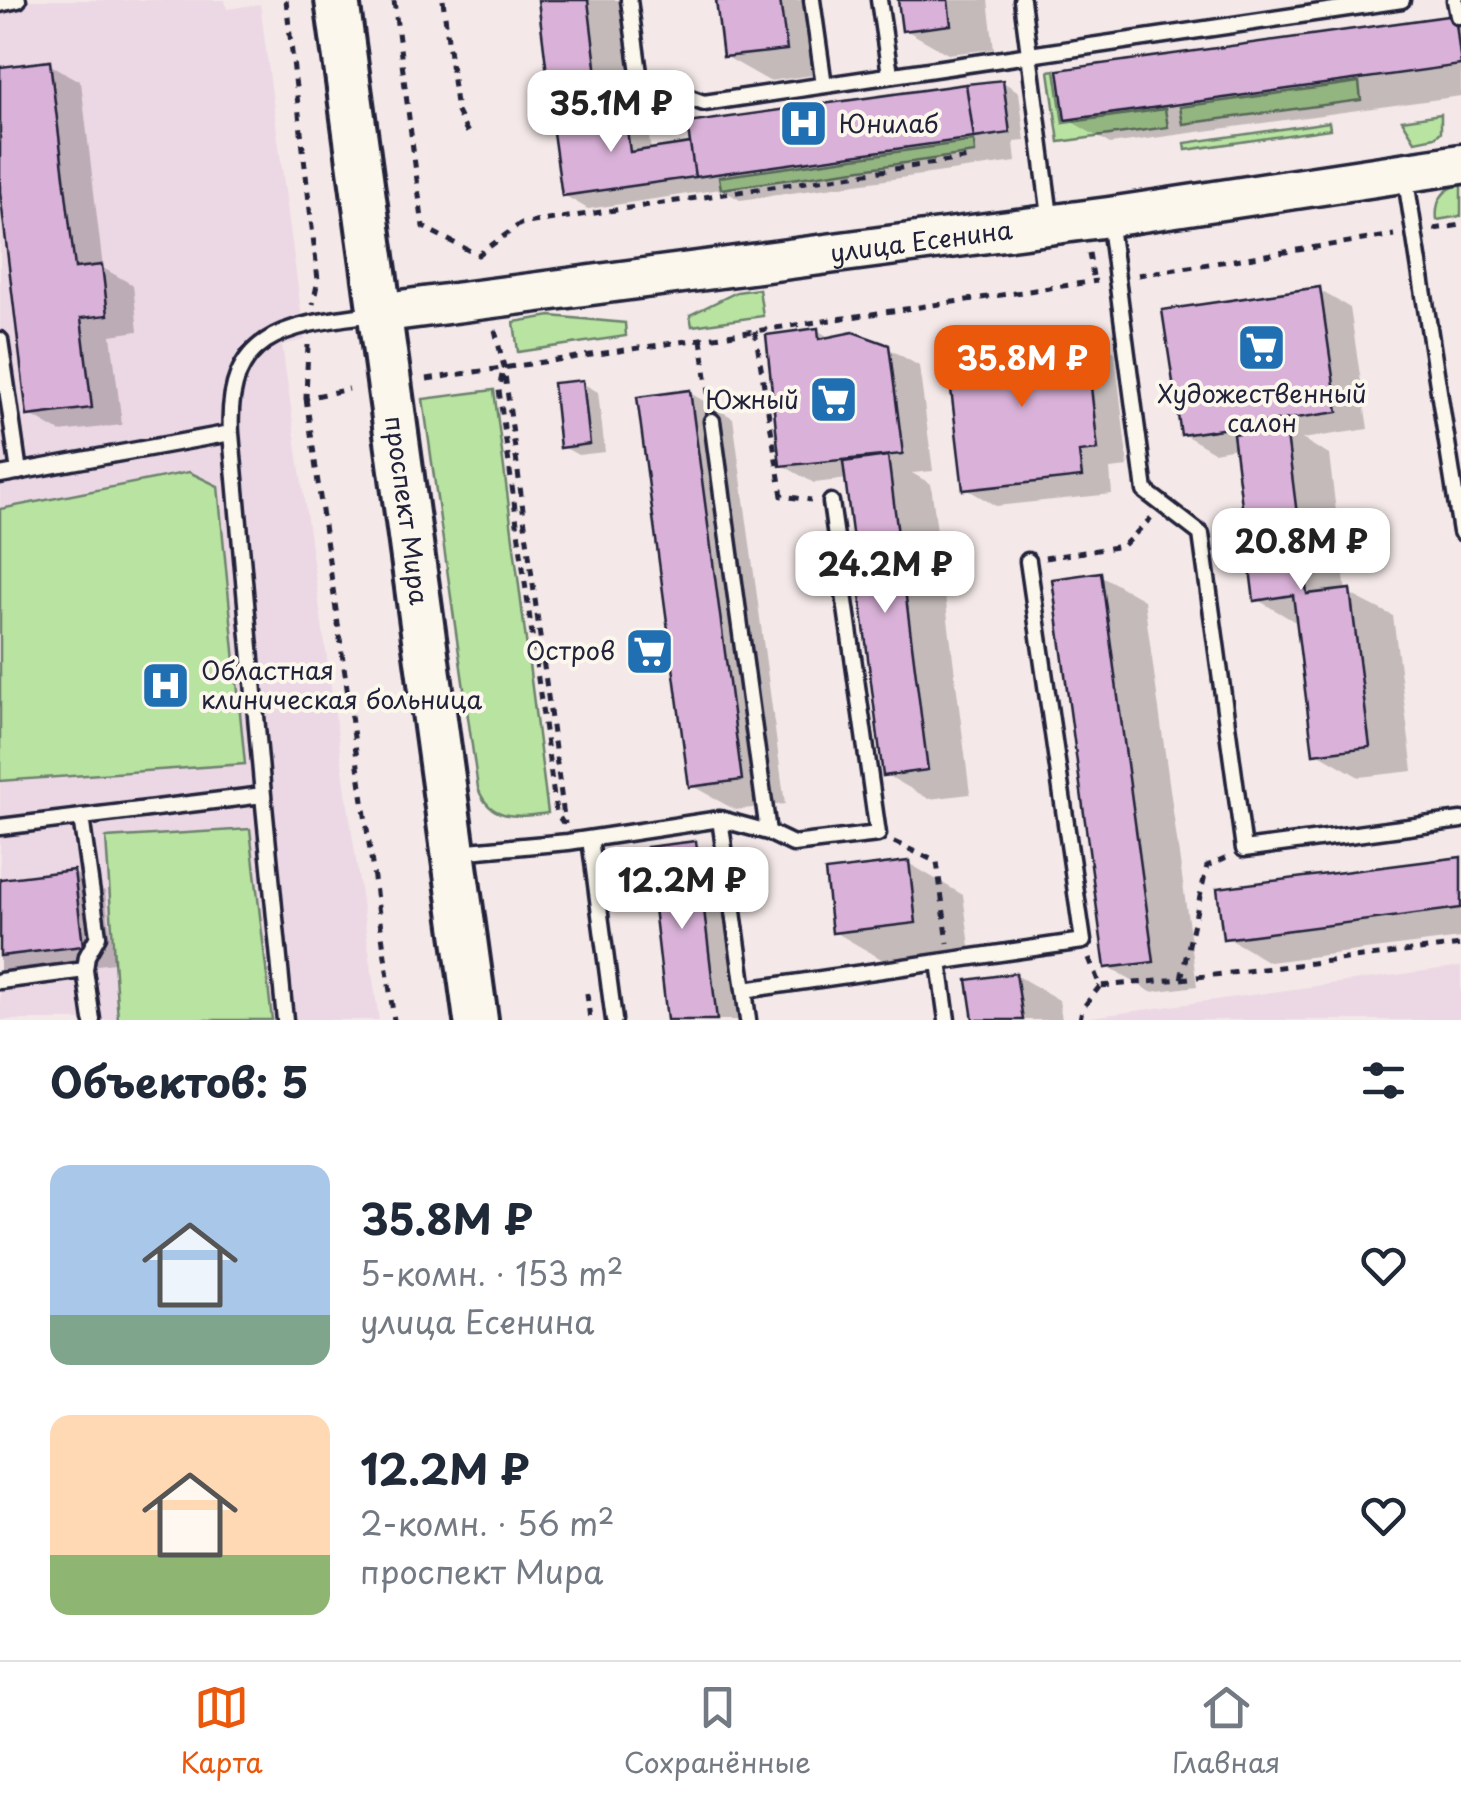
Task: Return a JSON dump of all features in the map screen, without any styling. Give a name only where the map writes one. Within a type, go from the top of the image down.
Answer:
[{"type":"main road","name":"проспект Мира","points":[[337,0],[476,1020]]},
{"type":"street","name":"улица Есенина","points":[[378,313],[1050,224],[1098,231],[1461,164]]},
{"type":"lane","points":[[0,4],[18,0]]},
{"type":"lane","points":[[630,0],[640,80],[704,103],[1343,4],[1402,0]]},
{"type":"lane","points":[[812,0],[824,84]]},
{"type":"lane","points":[[879,0],[890,74]]},
{"type":"lane","points":[[1022,0],[1050,224]]},
{"type":"lane","points":[[1455,0],[1458,16]]},
{"type":"lane","points":[[1405,173],[1461,532]]},
{"type":"lane","points":[[1098,231],[1117,278],[1146,491],[1201,534],[1244,849],[1461,820]]},
{"type":"lane","points":[[286,1020],[231,433],[232,391],[246,362],[280,331],[378,313]]},
{"type":"lane","points":[[0,340],[19,472]]},
{"type":"lane","points":[[712,421],[768,832]]},
{"type":"lane","points":[[0,475],[231,433]]},
{"type":"lane","points":[[453,852],[590,839],[720,819],[768,832],[793,844],[878,834],[831,502]]},
{"type":"lane","points":[[744,990],[1083,941],[1028,561]]},
{"type":"lane","points":[[0,827],[263,795]]},
{"type":"lane","points":[[81,817],[98,936],[87,956],[92,1020]]},
{"type":"lane","points":[[720,819],[748,1020]]},
{"type":"lane","points":[[590,839],[614,1020]]},
{"type":"lane","points":[[945,961],[948,1020]]},
{"type":"lane","points":[[0,981],[86,970]]},
{"type":"path","points":[[286,0],[318,280],[310,323],[306,398],[394,1020]]},
{"type":"path","points":[[443,0],[457,112],[469,135]]},
{"type":"path","points":[[394,1],[424,227],[478,255],[520,224],[969,158]]},
{"type":"path","points":[[427,378],[1461,225]]},
{"type":"path","points":[[1094,282],[1098,231]]},
{"type":"path","points":[[492,319],[504,367],[566,827]]},
{"type":"path","points":[[755,331],[782,496],[831,502]]},
{"type":"path","points":[[701,339],[712,421]]},
{"type":"path","points":[[306,398],[349,389]]},
{"type":"path","points":[[1028,561],[1123,546],[1164,506]]},
{"type":"path","points":[[878,834],[937,862],[945,961]]},
{"type":"path","points":[[1181,978],[1206,866],[1244,849]]},
{"type":"path","points":[[1083,941],[1100,986]]},
{"type":"path","points":[[1080,1020],[1082,1010],[1100,986],[1461,945]]},
{"type":"path","points":[[585,980],[590,1020]]},
{"type":"shaded area","name":"Областная клиническая больница","points":[[0,0],[225,0],[227,9],[260,4],[305,340],[282,345],[379,1020],[0,1020]]},
{"type":"shaded area","points":[[1461,966],[1461,1020],[1091,1017]]},
{"type":"green space","points":[[1055,70],[1063,123],[1165,109],[1168,127],[1059,142],[1049,71]]},
{"type":"green space","points":[[1359,82],[1361,100],[1183,124],[1180,107]]},
{"type":"green space","points":[[1441,114],[1441,132],[1415,141],[1402,120]]},
{"type":"green space","points":[[1329,122],[1330,129],[1186,150],[1185,143]]},
{"type":"green space","points":[[974,141],[975,153],[721,189],[719,177]]},
{"type":"green space","points":[[1461,185],[1461,216],[1437,220],[1441,197]]},
{"type":"green space","points":[[759,289],[763,316],[692,326],[690,315],[737,292]]},
{"type":"green space","points":[[551,316],[625,323],[626,336],[518,352],[514,322]]},
{"type":"green space","points":[[494,390],[548,813],[526,816],[498,812],[483,799],[478,788],[423,399]]},
{"type":"green space","points":[[189,472],[218,486],[245,764],[0,781],[0,509]]},
{"type":"green space","points":[[250,829],[272,1020],[118,1020],[106,838]]},
{"type":"building","points":[[538,0],[588,0],[601,108],[552,114]]},
{"type":"building","points":[[716,0],[780,0],[787,50],[723,57]]},
{"type":"building","points":[[898,0],[948,0],[951,25],[902,31]]},
{"type":"building","points":[[1455,15],[1461,65],[1065,120],[1058,70]]},
{"type":"building","points":[[50,61],[75,268],[102,265],[108,315],[81,318],[92,408],[27,416],[0,192],[0,67]]},
{"type":"building","points":[[1003,80],[1010,133],[974,138],[966,84]]},
{"type":"building","points":[[966,84],[974,138],[695,177],[687,123]]},
{"type":"building","points":[[624,107],[630,152],[690,143],[695,177],[562,196],[551,118]]},
{"type":"building","points":[[1320,287],[1338,412],[1181,435],[1162,310]]},
{"type":"building","name":"Южный","points":[[818,328],[819,339],[853,332],[889,345],[903,454],[780,466],[766,335]]},
{"type":"building","points":[[1085,332],[1098,450],[1079,452],[1082,477],[963,490],[946,347]]},
{"type":"building","points":[[583,380],[590,444],[560,448],[553,383]]},
{"type":"building","points":[[690,390],[742,780],[689,787],[637,397]]},
{"type":"building","points":[[1286,427],[1307,594],[1350,589],[1370,747],[1313,754],[1293,595],[1254,601],[1233,434]]},
{"type":"building","points":[[888,456],[928,770],[883,776],[843,462]]},
{"type":"building","points":[[1101,572],[1154,962],[1105,968],[1052,579]]},
{"type":"building","points":[[696,841],[717,1020],[667,1020],[647,847]]},
{"type":"building","points":[[1461,857],[1461,908],[1223,939],[1217,888]]},
{"type":"building","points":[[909,861],[916,923],[832,933],[825,871]]},
{"type":"building","points":[[74,870],[83,946],[0,956],[0,879]]},
{"type":"building","points":[[1016,973],[1023,1020],[973,1020],[967,980]]},
{"type":"place","name":"Юнилаб","points":[[804,124]]},
{"type":"place","name":"Художественный салон","points":[[1262,348]]},
{"type":"place","name":"Южный","points":[[834,400]]},
{"type":"place","name":"Остров","points":[[650,651]]},
{"type":"place","name":"Областная клиническая больница","points":[[166,685]]}]
